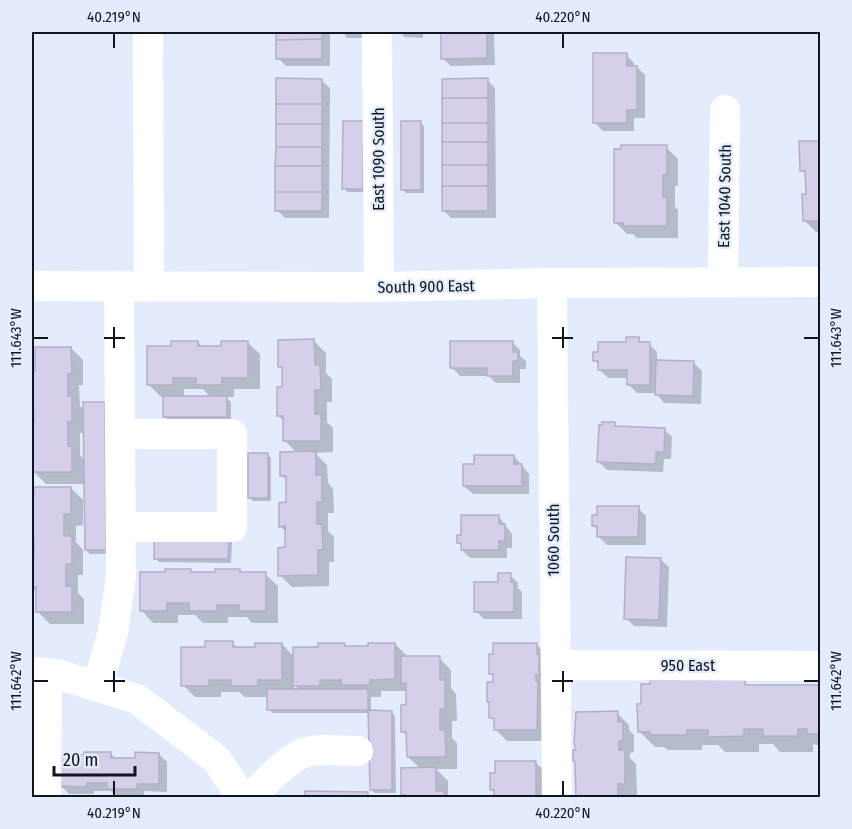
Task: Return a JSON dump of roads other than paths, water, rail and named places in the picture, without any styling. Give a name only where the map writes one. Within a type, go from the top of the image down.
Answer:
[{"type":"street","points":[[148,32],[149,287]]},
{"type":"street","name":"East 1090 South","points":[[377,32],[379,287]]},
{"type":"street","name":"East 1040 South","points":[[723,282],[725,110]]},
{"type":"street","name":"South 900 East","points":[[32,286],[379,287],[552,283],[820,282]]},
{"type":"street","name":"1060 South","points":[[552,283],[557,798]]},
{"type":"street","points":[[97,687],[113,632],[121,577],[119,286]]},
{"type":"street","points":[[120,434],[232,434],[232,527],[121,527]]},
{"type":"street","name":"950 East","points":[[556,665],[820,666]]},
{"type":"street","points":[[46,798],[39,672],[57,674],[137,699],[217,759],[243,798]]},
{"type":"street","points":[[250,798],[276,772],[302,754],[321,751],[358,751]]}]
